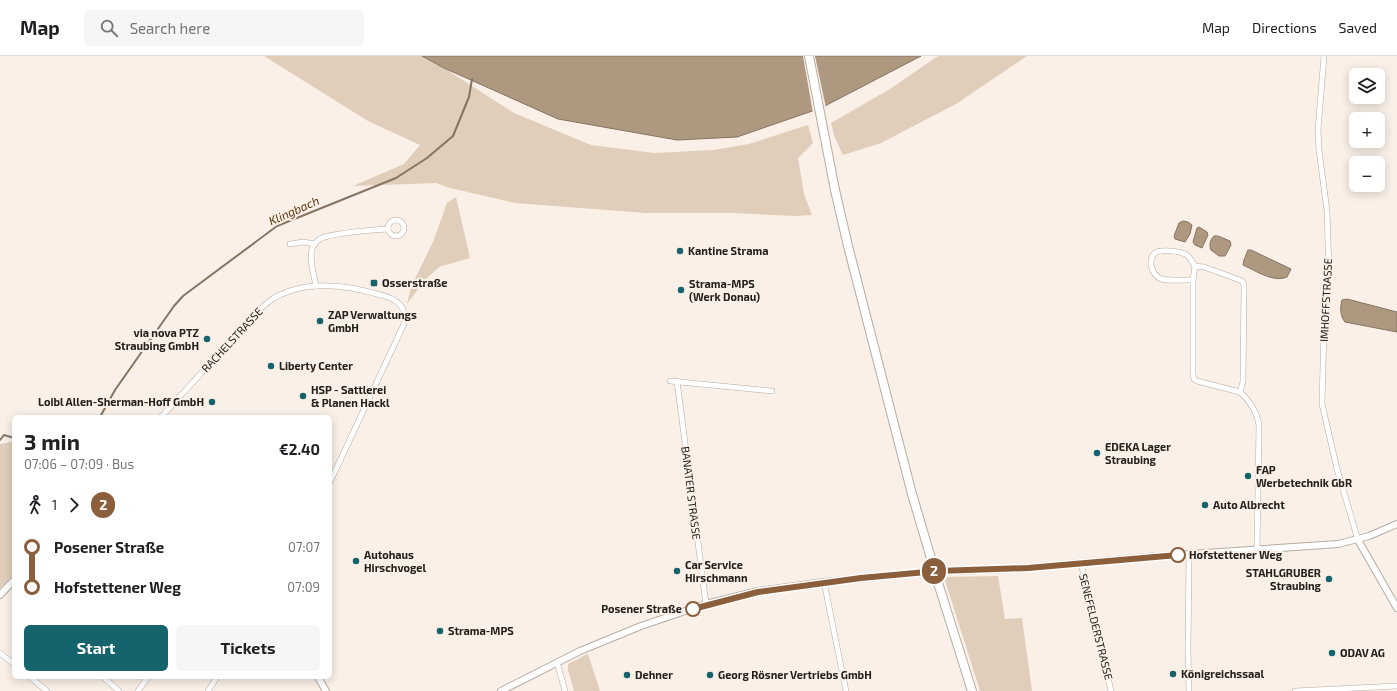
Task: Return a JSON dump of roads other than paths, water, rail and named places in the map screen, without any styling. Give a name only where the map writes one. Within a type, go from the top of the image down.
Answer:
[{"type":"highway","points":[[809,56],[829,162],[848,246],[898,441],[939,586],[972,691]]},
{"type":"street","name":"IMHOFFSTRASSE","points":[[1324,56],[1318,130],[1319,150],[1327,211],[1329,270],[1324,328],[1322,404],[1337,469],[1358,540]]},
{"type":"street","points":[[316,286],[312,262],[312,248],[320,239],[334,235],[388,229]]},
{"type":"street","points":[[290,244],[303,242],[315,244]]},
{"type":"street","points":[[1193,280],[1162,279],[1153,272],[1151,264],[1152,256],[1161,250],[1182,252],[1186,254],[1195,266],[1193,280],[1194,379],[1240,392],[1255,410],[1259,425],[1257,550]]},
{"type":"street","points":[[1195,266],[1204,267],[1243,282],[1243,382],[1240,392]]},
{"type":"street","name":"RACHELSTRASSE","points":[[164,415],[254,315],[274,298],[300,288],[316,286],[333,286],[382,295],[401,305],[405,316],[404,324],[332,478]]},
{"type":"street","points":[[670,381],[772,391]]},
{"type":"street","name":"BANATER STRASSE","points":[[677,381],[706,604]]},
{"type":"street","points":[[501,691],[580,650],[641,626],[706,604],[758,592],[824,582],[926,572],[1028,568],[1190,554],[1338,544],[1358,540],[1397,524]]},
{"type":"street","points":[[1358,540],[1397,608]]},
{"type":"street","points":[[1189,691],[1188,652],[1190,554]]},
{"type":"street","name":"SENEFELDERSTRASSE","points":[[1081,563],[1111,691]]},
{"type":"street","points":[[0,595],[12,582]]},
{"type":"street","points":[[824,582],[846,691]]},
{"type":"street","points":[[0,653],[12,662]]},
{"type":"street","points":[[557,662],[565,691]]},
{"type":"street","points":[[32,679],[47,691]]},
{"type":"street","points":[[105,679],[119,691]]},
{"type":"street","points":[[138,691],[147,679]]},
{"type":"street","points":[[208,691],[216,679]]},
{"type":"street","points":[[319,679],[326,691]]},
{"type":"street","points":[[1295,691],[1397,686]]},
{"type":"waterway","name":"Klingbach","points":[[101,415],[115,390],[174,306],[183,296],[277,226],[396,178],[427,158],[453,136],[469,97],[472,79]]},
{"type":"waterway","name":"Klingbach","points":[[0,440],[4,435],[12,437]]},
{"type":"place","name":"Kantine Strama","points":[[680,251]]},
{"type":"place","name":"Osserstraße","points":[[374,283]]},
{"type":"place","name":"Strama-MPS (Werk Donau)","points":[[681,290]]},
{"type":"place","name":"ZAP Verwaltungs GmbH","points":[[320,321]]},
{"type":"place","name":"via nova PTZ Straubing GmbH","points":[[207,339]]},
{"type":"place","name":"Liberty Center","points":[[271,366]]},
{"type":"place","name":"HSP - Sattlerei & Planen Hackl","points":[[303,396]]},
{"type":"place","name":"Loibl Allen-Sherman-Hoff GmbH","points":[[212,402]]},
{"type":"place","name":"EDEKA Lager Straubing","points":[[1097,453]]},
{"type":"place","name":"FAP Werbetechnik GbR","points":[[1248,476]]},
{"type":"place","name":"Auto Albrecht","points":[[1205,505]]},
{"type":"place","name":"Hofstettener Weg","points":[[1178,555]]},
{"type":"place","name":"Autohaus Hirschvogel","points":[[356,561]]},
{"type":"place","name":"Car Service Hirschmann","points":[[677,571]]},
{"type":"place","name":"STAHLGRUBER Straubing","points":[[1329,579]]},
{"type":"place","name":"Posener Straße","points":[[693,609]]},
{"type":"place","name":"Strama-MPS","points":[[440,631]]},
{"type":"place","name":"ODAV AG","points":[[1332,653]]},
{"type":"place","name":"Königreichssaal","points":[[1173,674]]},
{"type":"place","name":"Dehner","points":[[627,675]]},
{"type":"place","name":"Georg Rösner Vertriebs GmbH","points":[[710,675]]}]
